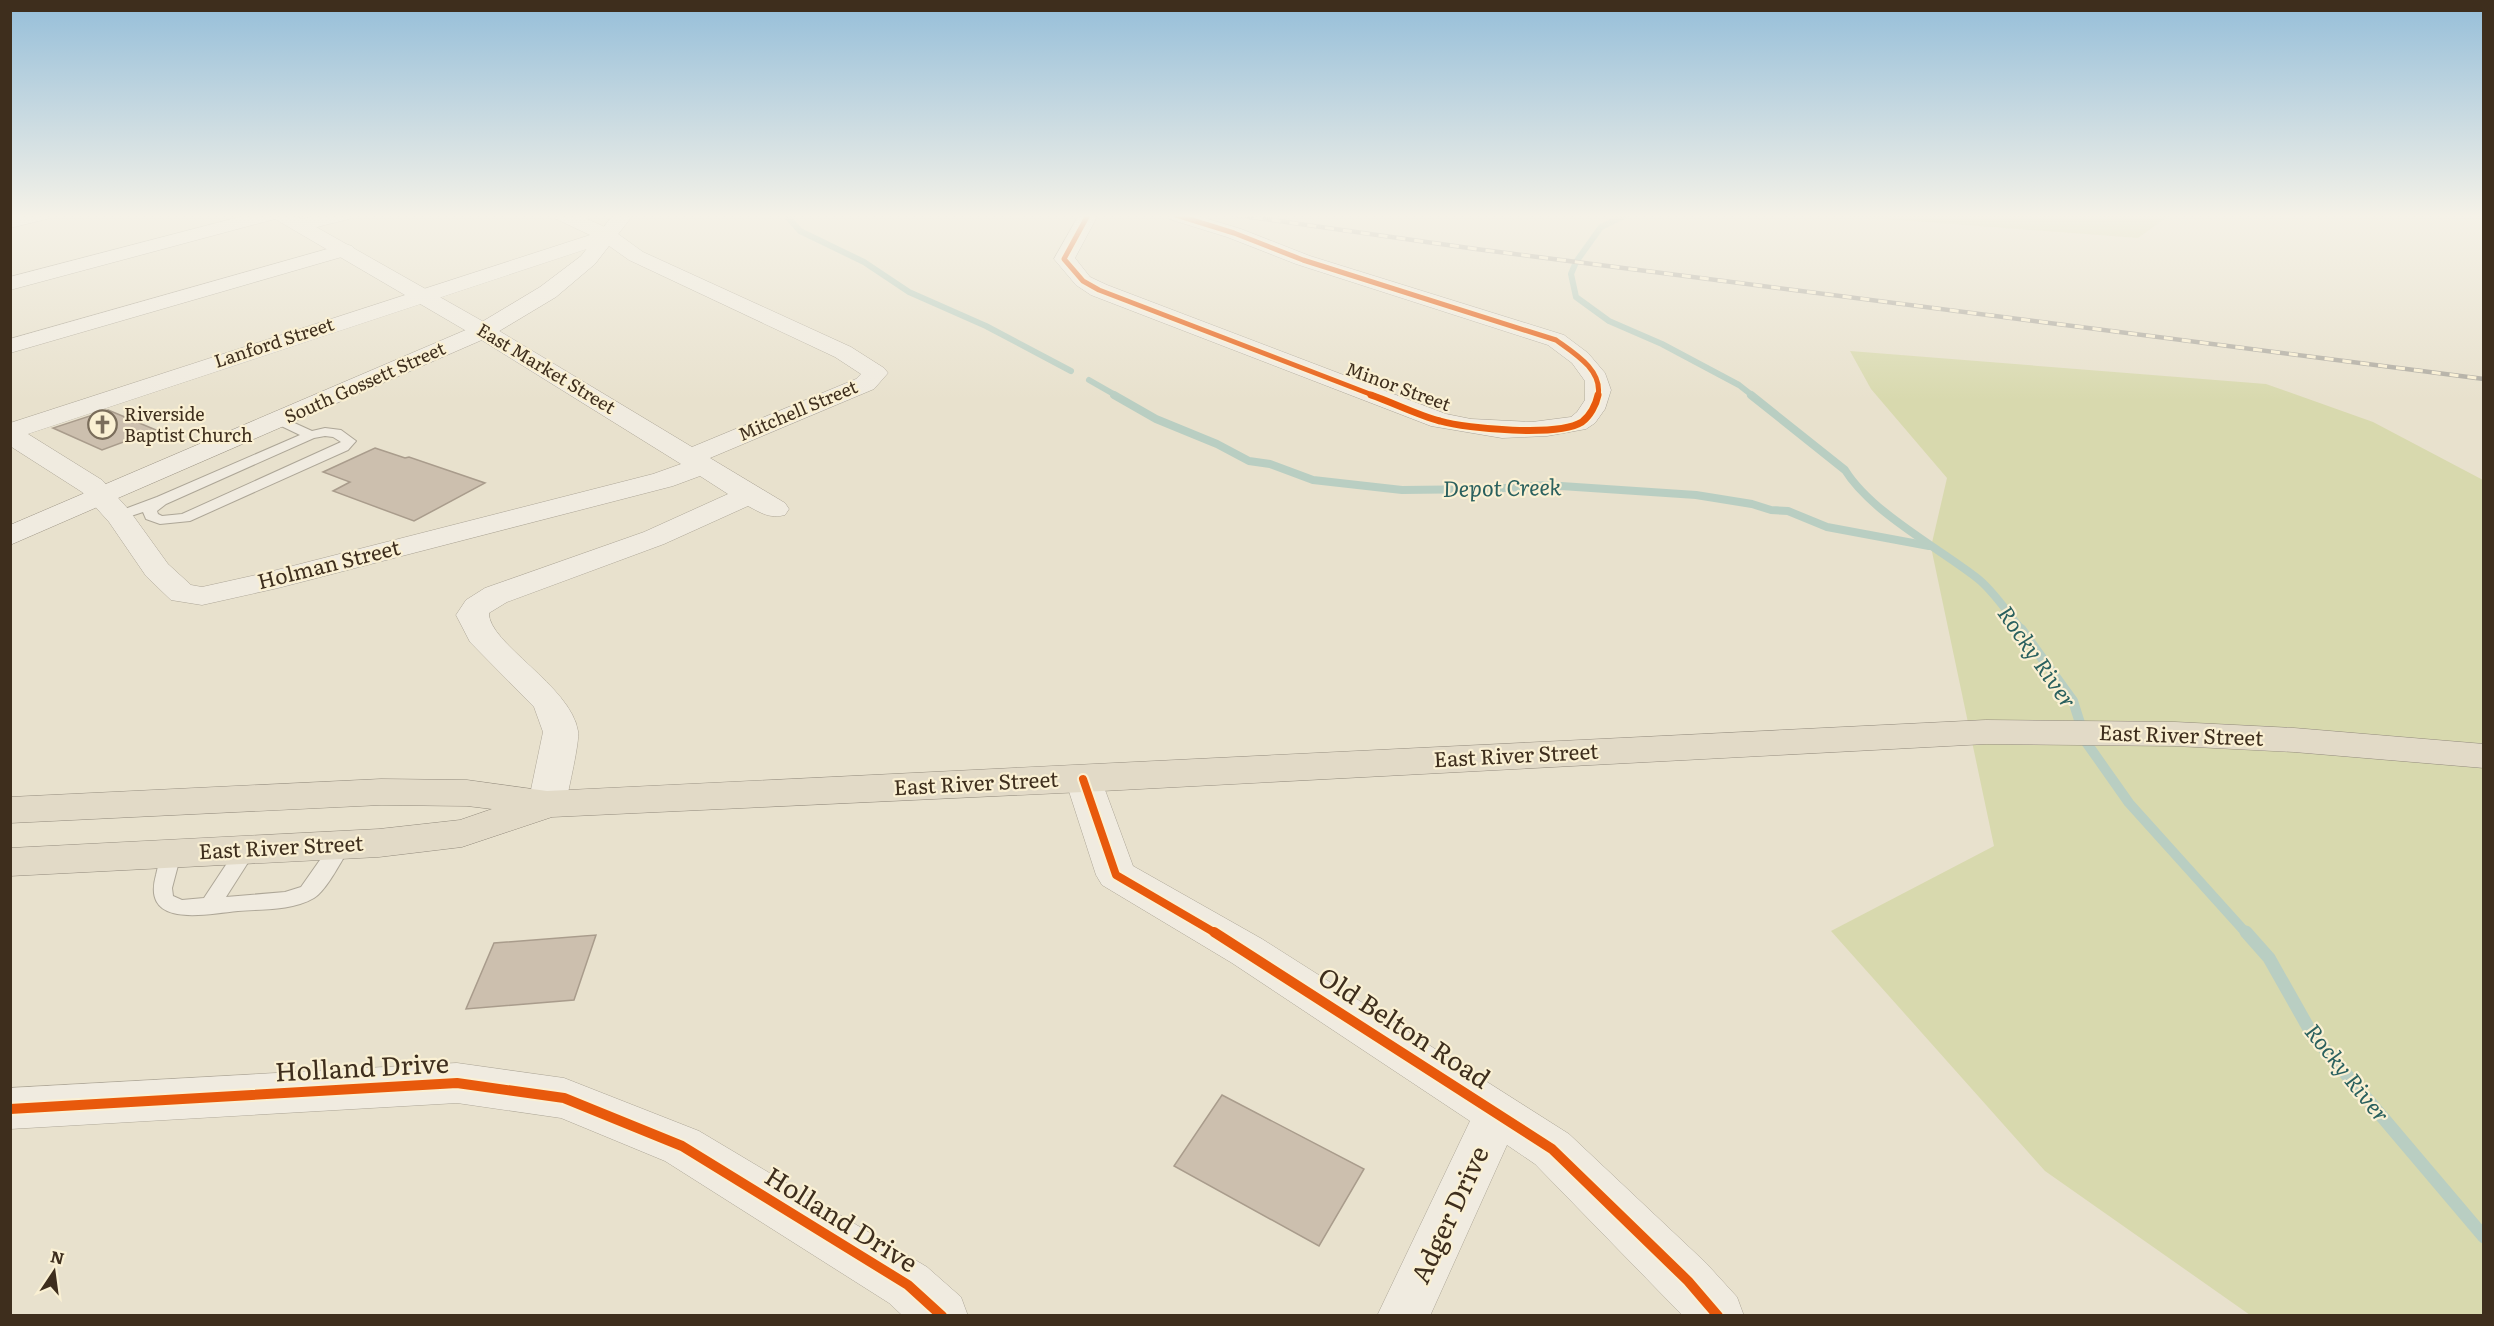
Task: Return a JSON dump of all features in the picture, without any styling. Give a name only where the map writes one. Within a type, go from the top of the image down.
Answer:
[{"type":"highway","name":"East River Street","points":[[10,810],[381,792],[467,793],[547,804],[1083,780],[1986,732],[2175,734],[2294,740],[2484,756]]},
{"type":"highway","name":"East River Street","points":[[10,862],[379,843],[462,833],[547,804]]},
{"type":"street","points":[[10,284],[37,277]]},
{"type":"street","points":[[10,346],[251,277]]},
{"type":"street","name":"East Market Street","points":[[391,277],[698,461],[762,502],[496,595],[477,607],[472,615],[481,635],[549,703],[561,732],[547,804]]},
{"type":"street","name":"Lanford Street","points":[[10,433],[475,277]]},
{"type":"street","name":"South Gossett Street","points":[[10,536],[110,507],[279,420],[483,332],[548,292],[567,277]]},
{"type":"street","name":"Mitchell Street","points":[[681,277],[843,352],[876,373],[865,384],[698,461]]},
{"type":"street","name":"Minor Street","points":[[1079,277],[1083,281],[1110,294],[1440,421],[1485,430],[1536,432],[1580,423],[1593,409],[1598,396],[1599,384],[1581,357],[1557,340],[1355,277]]},
{"type":"street","name":"Holman Street","points":[[10,433],[92,486],[157,570],[182,594],[202,596],[267,582],[663,480],[698,461]]},
{"type":"street","name":"Old Belton Road","points":[[1083,780],[1116,875],[1247,951],[1552,1149],[1688,1281],[1718,1316]]},
{"type":"street","name":"Holland Drive","points":[[10,1109],[457,1083],[564,1098],[682,1146],[908,1285],[942,1316]]},
{"type":"street","name":"Adger Drive","points":[[1403,1316],[1497,1114]]},
{"type":"lane","points":[[279,420],[310,435]]},
{"type":"lane","points":[[324,432],[336,433],[349,441],[343,447],[185,518],[160,519],[151,516],[150,510],[161,501],[310,435],[324,432]]},
{"type":"lane","points":[[110,507],[161,501]]},
{"type":"lane","points":[[171,854],[162,888],[164,900],[180,908],[286,900],[308,892],[341,845]]},
{"type":"lane","points":[[210,906],[246,850]]},
{"type":"green space","points":[[1850,351],[2266,384],[2373,422],[2483,480],[2483,1315],[2250,1315],[2045,1171],[1831,931],[1994,846],[1931,547],[1947,478],[1871,389]]},
{"type":"building","name":"Riverside Baptist Church","points":[[108,410],[156,430],[102,450],[53,428]]},
{"type":"building","points":[[375,448],[485,483],[414,521],[333,491],[350,482],[323,472]]},
{"type":"building","points":[[596,935],[574,1000],[466,1009],[494,943]]},
{"type":"building","points":[[1222,1095],[1364,1169],[1319,1246],[1174,1166]]},
{"type":"waterway","name":"Depot Creek","points":[[886,277],[909,292],[986,326],[1071,371]]},
{"type":"waterway","name":"Rocky River","points":[[1572,277],[1576,297],[1609,321],[1662,344],[1739,385],[1753,396]]},
{"type":"waterway","name":"Depot Creek","points":[[1089,380],[1117,396]]},
{"type":"waterway","name":"Depot Creek","points":[[1114,395],[1156,419],[1217,444],[1249,461],[1270,464],[1313,480],[1402,490],[1490,489],[1546,485],[1696,495],[1752,504],[1771,510],[1788,511],[1827,527],[1929,546]]},
{"type":"waterway","name":"Rocky River","points":[[1751,395],[1845,470],[1856,485],[1888,514],[1983,583],[2022,630]]},
{"type":"waterway","name":"Rocky River","points":[[2021,629],[2073,701],[2086,742],[2129,803],[2247,934]]},
{"type":"waterway","name":"Rocky River","points":[[2246,932],[2269,958],[2312,1034],[2484,1237]]},
{"type":"railway","points":[[1692,277],[2484,379]]},
{"type":"cycle path","points":[[1079,277],[1099,290],[1440,421],[1502,430],[1547,429],[1581,422],[1596,403],[1599,390],[1593,373],[1580,358],[1556,340],[1356,277]]},
{"type":"cycle path","points":[[1083,779],[1116,875],[1247,951],[1552,1149],[1688,1281],[1718,1316]]},
{"type":"cycle path","points":[[10,1109],[457,1083],[564,1098],[682,1146],[908,1285],[942,1316]]},
{"type":"place","name":"Riverside Baptist Church","points":[[103,425]]}]
